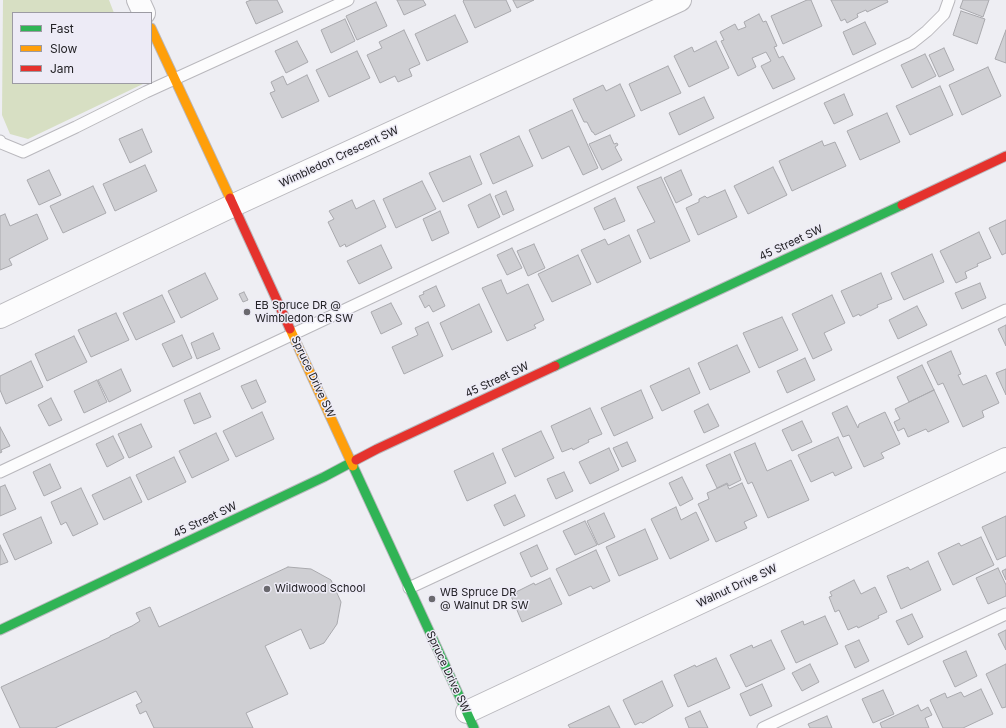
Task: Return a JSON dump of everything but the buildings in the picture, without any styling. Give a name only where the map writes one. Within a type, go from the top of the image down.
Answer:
[{"type":"street","points":[[138,0],[144,12]]},
{"type":"street","name":"Wimbledon Crescent SW","points":[[0,317],[234,205],[680,0]]},
{"type":"street","name":"Spruce Drive SW","points":[[152,30],[471,720]]},
{"type":"street","name":"45 Street SW","points":[[0,630],[318,480],[377,448],[1006,156]]},
{"type":"street","name":"Walnut Drive SW","points":[[471,720],[1006,459]]},
{"type":"lane","points":[[0,141],[1,144],[23,152],[175,79],[348,0]]},
{"type":"lane","points":[[0,472],[912,43],[944,14],[949,0]]},
{"type":"lane","points":[[410,588],[1006,310]]},
{"type":"lane","points":[[763,728],[1006,614]]},
{"type":"green space","points":[[3,0],[109,0],[114,12],[12,12],[12,84],[143,84],[28,139],[10,134],[2,115]]},
{"type":"traffic: fast","points":[[555,366],[902,205]]},
{"type":"traffic: fast","points":[[0,630],[324,477],[356,460]]},
{"type":"traffic: fast","points":[[353,466],[474,728]]},
{"type":"traffic: slow","points":[[152,30],[230,198]]},
{"type":"traffic: slow","points":[[290,329],[353,466]]},
{"type":"traffic: jam","points":[[902,205],[1006,156]]},
{"type":"traffic: jam","points":[[230,198],[290,329]]},
{"type":"traffic: jam","points":[[356,460],[555,366]]},
{"type":"place","name":"EB Spruce DR @ Wimbledon CR SW","points":[[247,312]]},
{"type":"place","name":"Wildwood School","points":[[267,589]]},
{"type":"place","name":"WB Spruce DR @ Walnut DR SW","points":[[432,599]]}]
